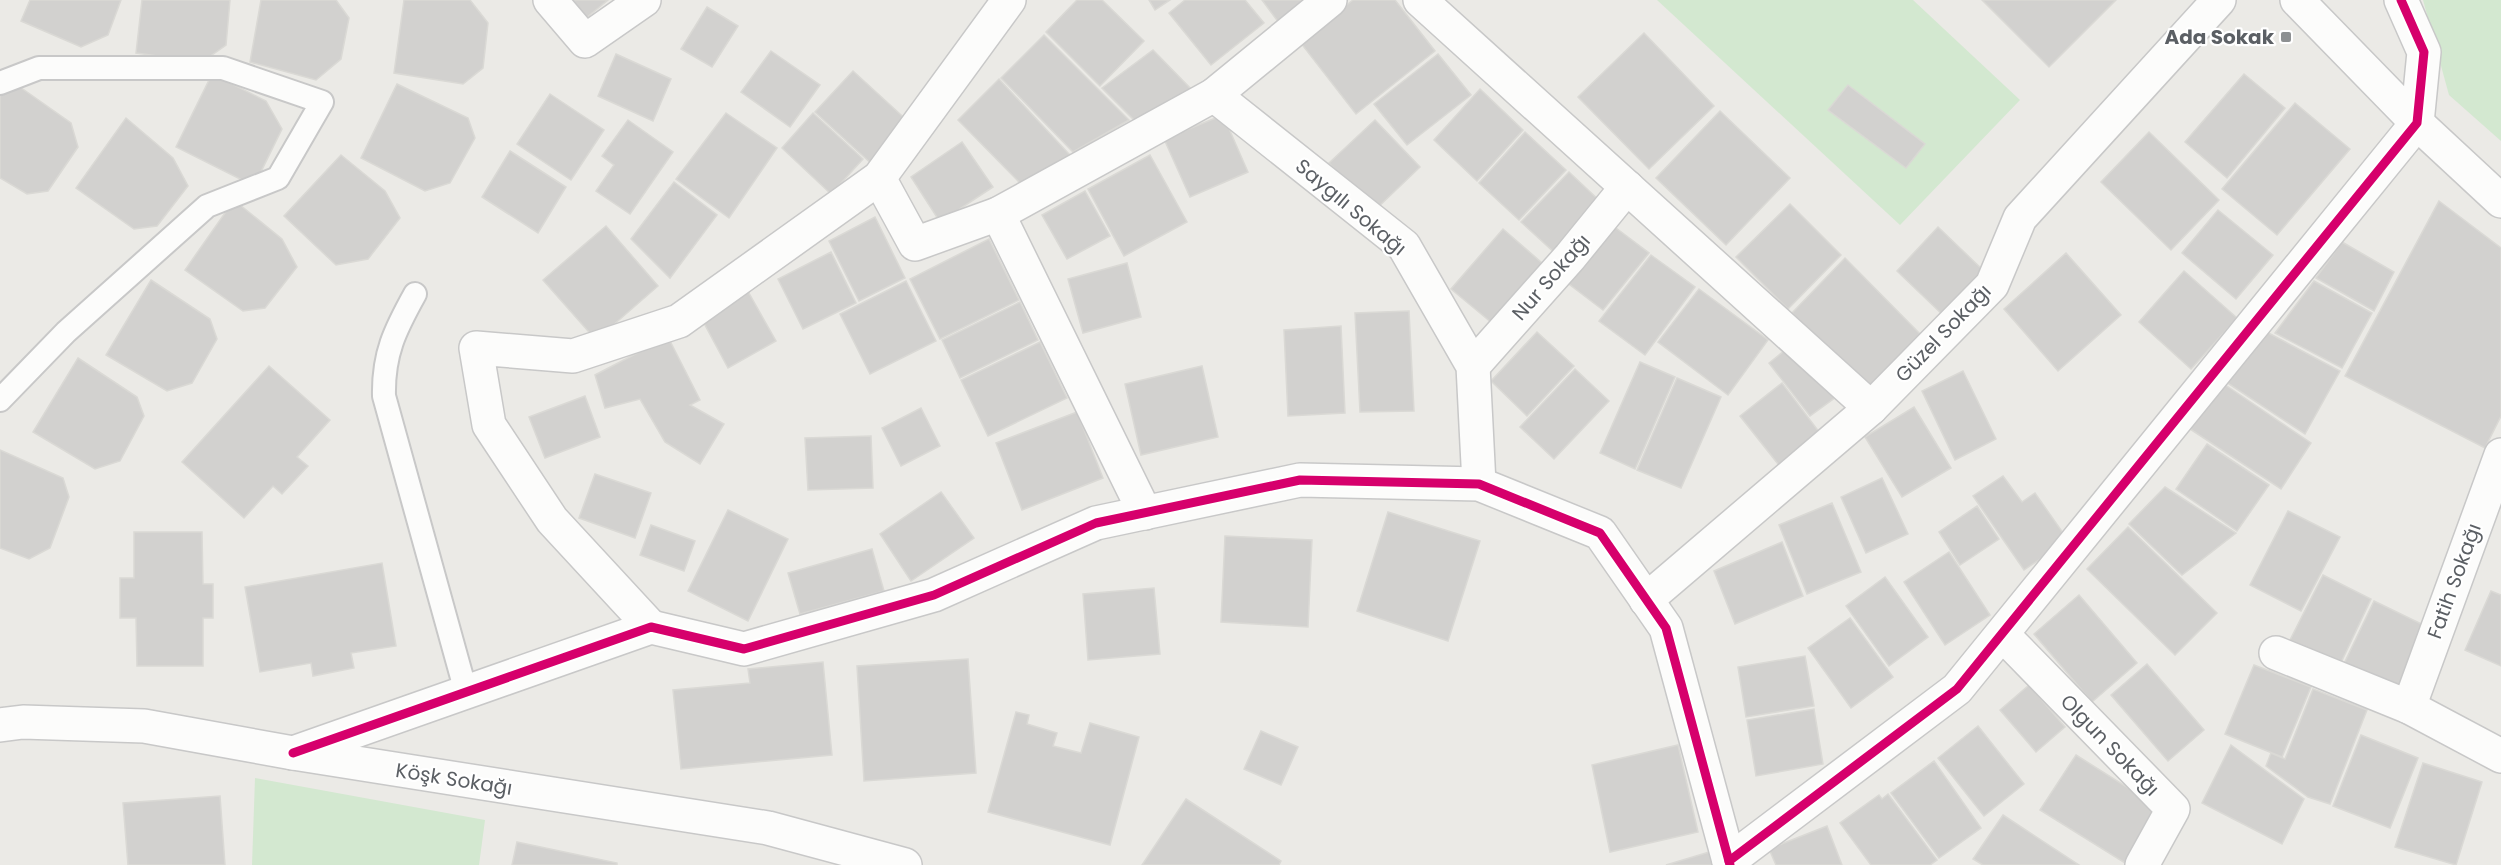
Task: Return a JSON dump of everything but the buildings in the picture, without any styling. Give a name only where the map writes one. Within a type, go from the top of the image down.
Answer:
[{"type":"street","points":[[549,0],[585,41],[644,0]]},
{"type":"street","points":[[651,627],[552,520],[489,425],[476,348],[573,356],[679,321],[879,178],[1009,0]]},
{"type":"street","points":[[879,178],[915,244],[998,214],[1214,95],[1330,0]]},
{"type":"street","points":[[1420,0],[1871,408]]},
{"type":"street","name":"Güzel Sokağı","points":[[1646,600],[1871,408],[1992,285],[2020,218],[2219,0]]},
{"type":"street","points":[[2297,0],[2417,123],[2501,201]]},
{"type":"street","points":[[293,753],[651,627],[744,649],[934,595],[1096,523],[1300,480],[1479,484],[1600,533],[1666,628],[1730,863],[1957,689],[2417,123],[2424,52],[2401,0]]},
{"type":"street","name":"Saygılı Sokağı","points":[[1214,95],[1404,246],[1473,366],[1479,484]]},
{"type":"street","name":"Nur Sokağı","points":[[1473,366],[1627,187]]},
{"type":"street","points":[[998,214],[1145,513]]},
{"type":"street","name":"Fatih Sokağı","points":[[2409,707],[2501,455]]},
{"type":"street","name":"Olgun Sokağı","points":[[2003,635],[2173,809],[2142,865]]},
{"type":"street","points":[[2276,653],[2409,707],[2501,756]]},
{"type":"street","name":"Köşk Sokağı","points":[[0,725],[23,722],[144,726],[293,753],[768,828],[905,865]]},
{"type":"lane","points":[[0,83],[39,68],[223,68],[322,102],[278,178],[207,206],[66,333],[0,400]]},
{"type":"lane","points":[[415,294],[390,341],[383,376],[384,396],[466,692]]},
{"type":"green space","points":[[1657,0],[1913,0],[2020,100],[1900,225]]},
{"type":"green space","points":[[2423,0],[2501,0],[2501,141],[2449,95]]},
{"type":"green space","points":[[255,778],[485,820],[479,865],[252,865]]},
{"type":"cycle path","points":[[1729,861],[1957,689],[2417,123],[2424,52],[2401,0]]},
{"type":"cycle path","points":[[293,753],[651,627],[744,649],[934,595],[1096,523],[1300,480],[1479,484],[1600,533],[1666,628],[1730,865]]},
{"type":"place","name":"Ada Sokak","points":[[2286,37]]}]
